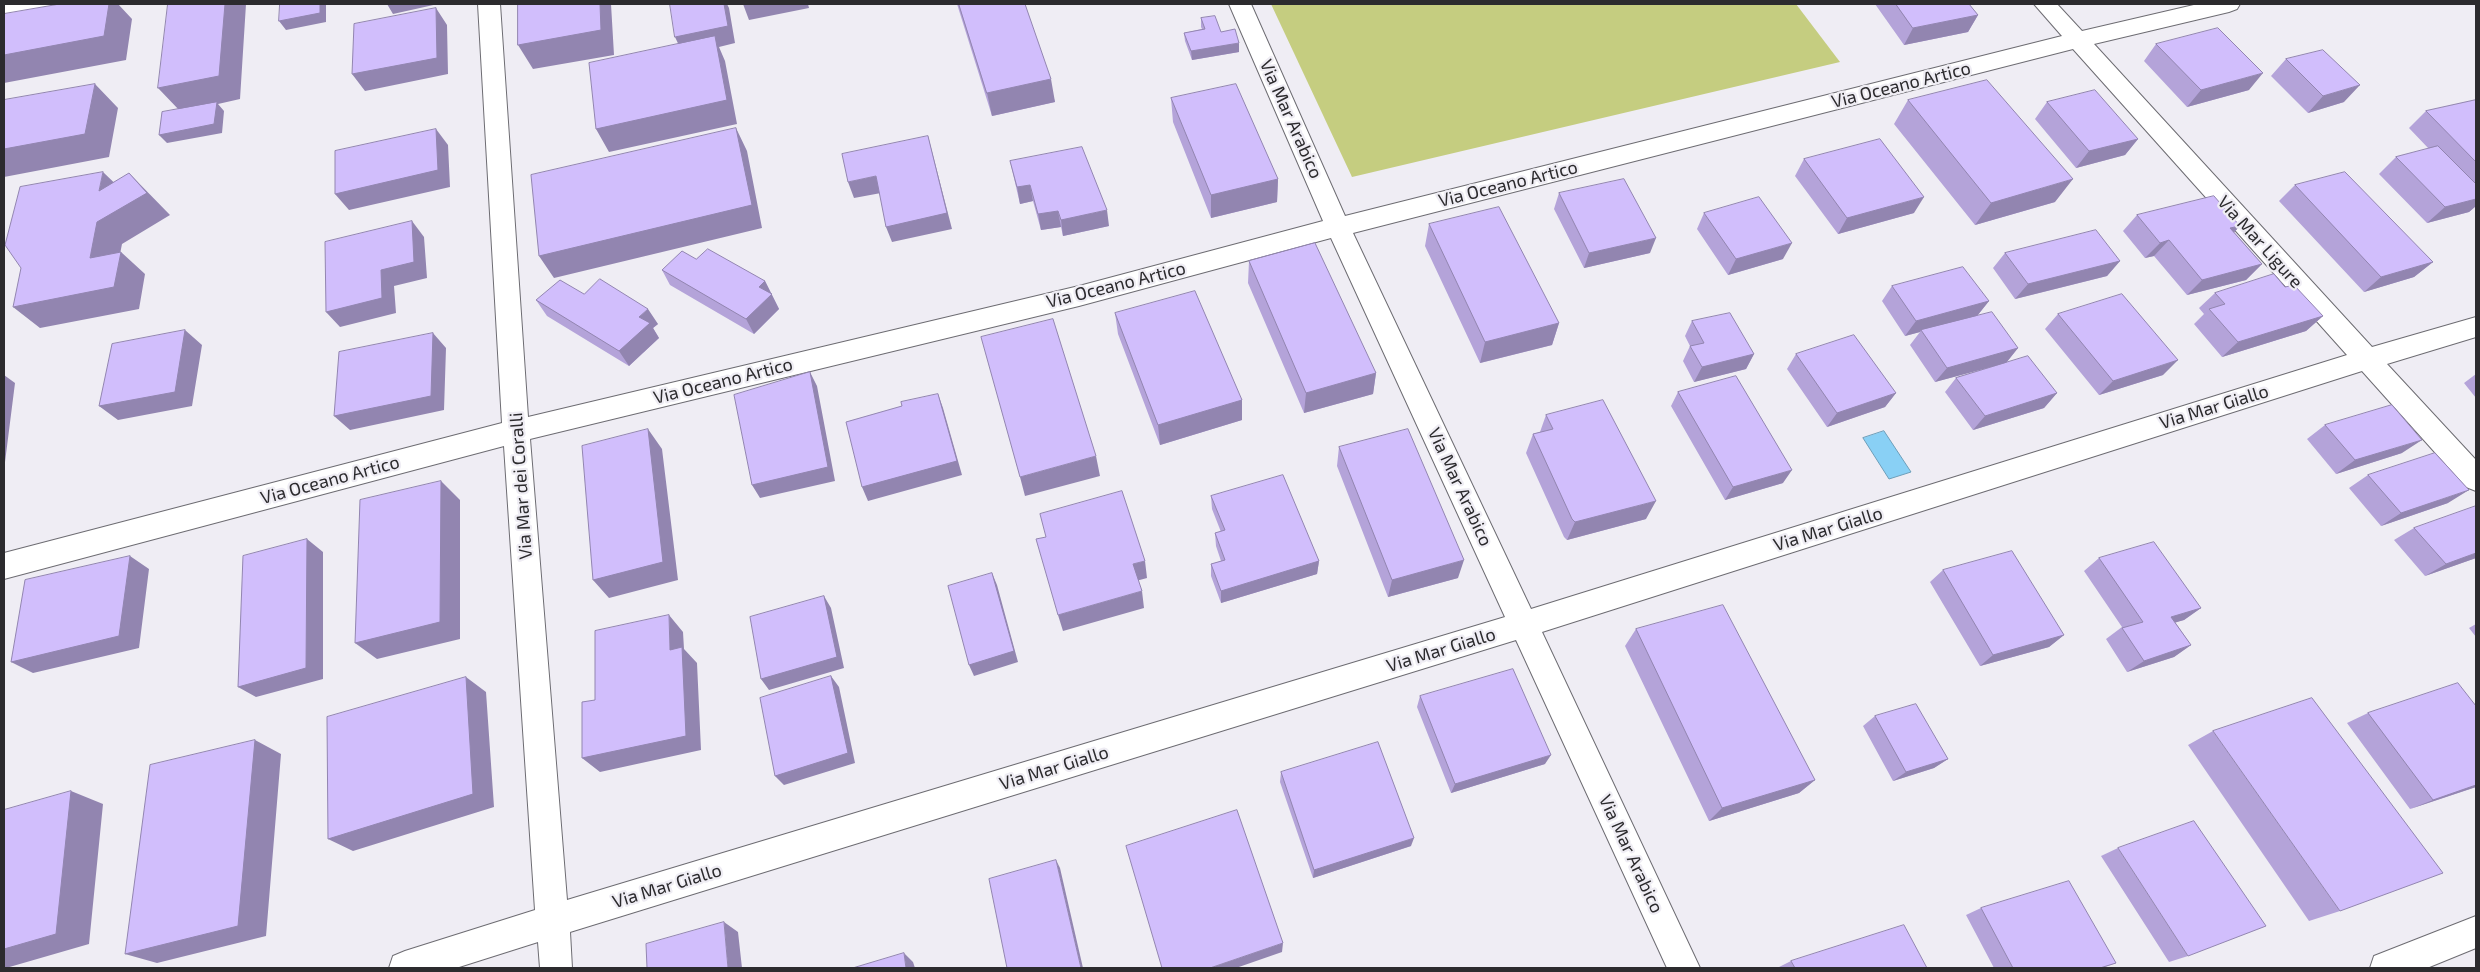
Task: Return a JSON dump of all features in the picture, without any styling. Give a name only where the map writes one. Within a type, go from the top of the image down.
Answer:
[{"type":"street","points":[[4,12],[47,4]]},
{"type":"street","name":"Via Mar dei Coralli","points":[[489,4],[516,431],[556,968]]},
{"type":"street","name":"Via Mar Arabico","points":[[1240,4],[1338,228],[1525,624],[1684,968]]},
{"type":"street","name":"Via Mar Ligure","points":[[2045,4],[2476,479]]},
{"type":"street","name":"Via Oceano Artico","points":[[4,566],[516,431],[1079,296],[1338,228],[2078,40],[2229,4]]},
{"type":"street","name":"Via Mar Giallo","points":[[405,968],[1525,624],[2366,359],[2476,327]]},
{"type":"street","points":[[2386,968],[2476,932]]},
{"type":"green space","points":[[1271,4],[1796,4],[1840,62],[1352,177]]},
{"type":"water","points":[[1884,431],[1911,472],[1889,479],[1863,438]]},
{"type":"building","points":[[60,4],[109,4],[104,36],[4,55],[4,14]]},
{"type":"building","points":[[168,4],[225,4],[219,76],[158,88]]},
{"type":"building","points":[[280,4],[320,4],[320,13],[279,21]]},
{"type":"building","points":[[518,4],[600,4],[601,30],[518,45]]},
{"type":"building","points":[[670,4],[724,4],[728,26],[675,37]]},
{"type":"building","points":[[959,4],[1025,4],[1051,79],[987,93]]},
{"type":"building","points":[[1896,4],[1969,4],[1978,15],[1913,28]]},
{"type":"building","points":[[436,8],[437,58],[352,74],[354,24]]},
{"type":"building","points":[[1215,16],[1221,32],[1235,29],[1239,43],[1191,51],[1184,33],[1205,29],[1201,18]]},
{"type":"building","points":[[2218,28],[2263,73],[2201,90],[2156,44]]},
{"type":"building","points":[[715,36],[727,100],[596,129],[589,63]]},
{"type":"building","points":[[2323,50],[2360,85],[2323,96],[2286,59]]},
{"type":"building","points":[[1987,80],[2073,179],[1991,203],[1908,100]]},
{"type":"building","points":[[95,84],[85,134],[4,149],[4,100]]},
{"type":"building","points":[[1236,84],[1278,179],[1211,195],[1171,98]]},
{"type":"building","points":[[2095,90],[2138,139],[2089,151],[2047,102]]},
{"type":"building","points":[[2476,100],[2476,162],[2426,111]]},
{"type":"building","points":[[217,102],[214,124],[159,135],[162,112]]},
{"type":"building","points":[[736,128],[752,205],[539,256],[531,175]]},
{"type":"building","points":[[436,129],[438,170],[335,194],[335,151]]},
{"type":"building","points":[[928,136],[947,213],[886,227],[876,176],[848,182],[842,154]]},
{"type":"building","points":[[1880,139],[1924,197],[1847,218],[1804,159]]},
{"type":"building","points":[[2438,146],[2476,184],[2476,199],[2445,207],[2396,157]]},
{"type":"building","points":[[1082,147],[1107,210],[1061,220],[1058,211],[1038,214],[1030,185],[1017,187],[1010,161]]},
{"type":"building","points":[[103,172],[99,191],[129,173],[147,193],[97,222],[90,258],[121,252],[114,287],[13,307],[21,268],[5,245],[20,187]]},
{"type":"building","points":[[2345,172],[2433,262],[2381,277],[2295,185]]},
{"type":"building","points":[[1624,179],[1656,238],[1589,253],[1559,193]]},
{"type":"building","points":[[2214,196],[2240,226],[2230,228],[2262,264],[2202,280],[2169,240],[2160,243],[2137,215]]},
{"type":"building","points":[[1759,197],[1792,243],[1736,259],[1704,213]]},
{"type":"building","points":[[1499,207],[1559,323],[1485,342],[1429,224]]},
{"type":"building","points":[[412,221],[414,262],[381,270],[382,298],[326,312],[325,242]]},
{"type":"building","points":[[2096,230],[2120,261],[2028,284],[2005,253]]},
{"type":"building","points":[[1315,243],[1376,373],[1306,393],[1249,261]]},
{"type":"building","points":[[708,249],[765,281],[759,287],[772,294],[746,319],[662,270],[682,251],[696,259]]},
{"type":"building","points":[[1963,267],[1989,301],[1916,321],[1892,286]]},
{"type":"building","points":[[2274,274],[2285,287],[2294,285],[2323,316],[2238,342],[2209,309],[2225,304],[2215,293]]},
{"type":"building","points":[[600,279],[648,309],[639,317],[650,323],[619,351],[536,300],[560,280],[584,294]]},
{"type":"building","points":[[1195,291],[1242,400],[1158,425],[1115,313]]},
{"type":"building","points":[[2122,294],[2178,360],[2113,381],[2058,314]]},
{"type":"building","points":[[1992,312],[2018,348],[1947,368],[1921,330]]},
{"type":"building","points":[[1730,313],[1754,354],[1702,367],[1690,346],[1704,343],[1692,321]]},
{"type":"building","points":[[1053,319],[1096,456],[1020,477],[981,337]]},
{"type":"building","points":[[185,330],[175,392],[99,406],[112,344]]},
{"type":"building","points":[[433,333],[431,396],[334,416],[339,352]]},
{"type":"building","points":[[1854,335],[1896,393],[1837,413],[1796,354]]},
{"type":"building","points":[[2028,356],[2057,393],[1985,416],[1956,378]]},
{"type":"building","points":[[810,372],[828,467],[752,485],[734,395]]},
{"type":"building","points":[[1736,376],[1792,470],[1733,487],[1678,392]]},
{"type":"building","points":[[938,394],[957,461],[862,487],[846,422],[902,406],[901,402]]},
{"type":"building","points":[[1603,400],[1656,501],[1575,522],[1533,434],[1553,429],[1546,415]]},
{"type":"building","points":[[2392,405],[2422,440],[2355,460],[2325,425]]},
{"type":"building","points":[[648,429],[663,562],[593,580],[582,446]]},
{"type":"building","points":[[1408,429],[1464,560],[1392,580],[1339,447]]},
{"type":"building","points":[[2435,453],[2469,490],[2401,513],[2368,475]]},
{"type":"building","points":[[1283,475],[1319,561],[1221,591],[1211,564],[1225,560],[1215,533],[1225,530],[1211,496]]},
{"type":"building","points":[[441,481],[440,622],[355,643],[360,500]]},
{"type":"building","points":[[1122,491],[1145,561],[1133,564],[1142,591],[1058,615],[1036,539],[1046,537],[1040,514]]},
{"type":"building","points":[[2476,506],[2476,553],[2446,564],[2414,528]]},
{"type":"building","points":[[307,539],[306,668],[238,687],[243,556]]},
{"type":"building","points":[[2154,542],[2201,608],[2171,617],[2191,645],[2144,661],[2122,628],[2143,622],[2099,558]]},
{"type":"building","points":[[2012,551],[2064,635],[1993,655],[1943,570]]},
{"type":"building","points":[[130,556],[119,636],[11,662],[25,580]]},
{"type":"building","points":[[992,573],[1014,651],[969,665],[948,586]]},
{"type":"building","points":[[824,596],[837,657],[761,679],[750,617]]},
{"type":"building","points":[[1723,605],[1815,780],[1722,808],[1636,629]]},
{"type":"building","points":[[669,615],[670,650],[682,647],[686,736],[582,758],[582,702],[595,700],[595,631]]},
{"type":"building","points":[[1513,669],[1551,755],[1455,784],[1420,696]]},
{"type":"building","points":[[831,676],[848,753],[775,776],[760,698]]},
{"type":"building","points":[[466,677],[473,794],[328,839],[327,717]]},
{"type":"building","points":[[2458,683],[2476,706],[2476,785],[2433,800],[2368,713]]},
{"type":"building","points":[[2312,698],[2443,873],[2340,911],[2213,731]]},
{"type":"building","points":[[1916,704],[1948,759],[1906,772],[1875,716]]},
{"type":"building","points":[[255,740],[238,926],[125,954],[150,765]]},
{"type":"building","points":[[1378,742],[1414,838],[1314,870],[1281,772]]},
{"type":"building","points":[[71,791],[56,934],[4,949],[4,810]]},
{"type":"building","points":[[1237,810],[1283,943],[1210,968],[1162,968],[1126,846]]},
{"type":"building","points":[[2194,821],[2266,926],[2188,956],[2118,848]]},
{"type":"building","points":[[1056,860],[1081,968],[1007,968],[989,879]]},
{"type":"building","points":[[2069,881],[2116,963],[2100,968],[2013,968],[1981,908]]},
{"type":"building","points":[[724,922],[728,968],[647,968],[646,944]]},
{"type":"building","points":[[1904,925],[1927,968],[1795,968],[1791,961]]},
{"type":"building","points":[[904,953],[906,968],[853,968]]}]
